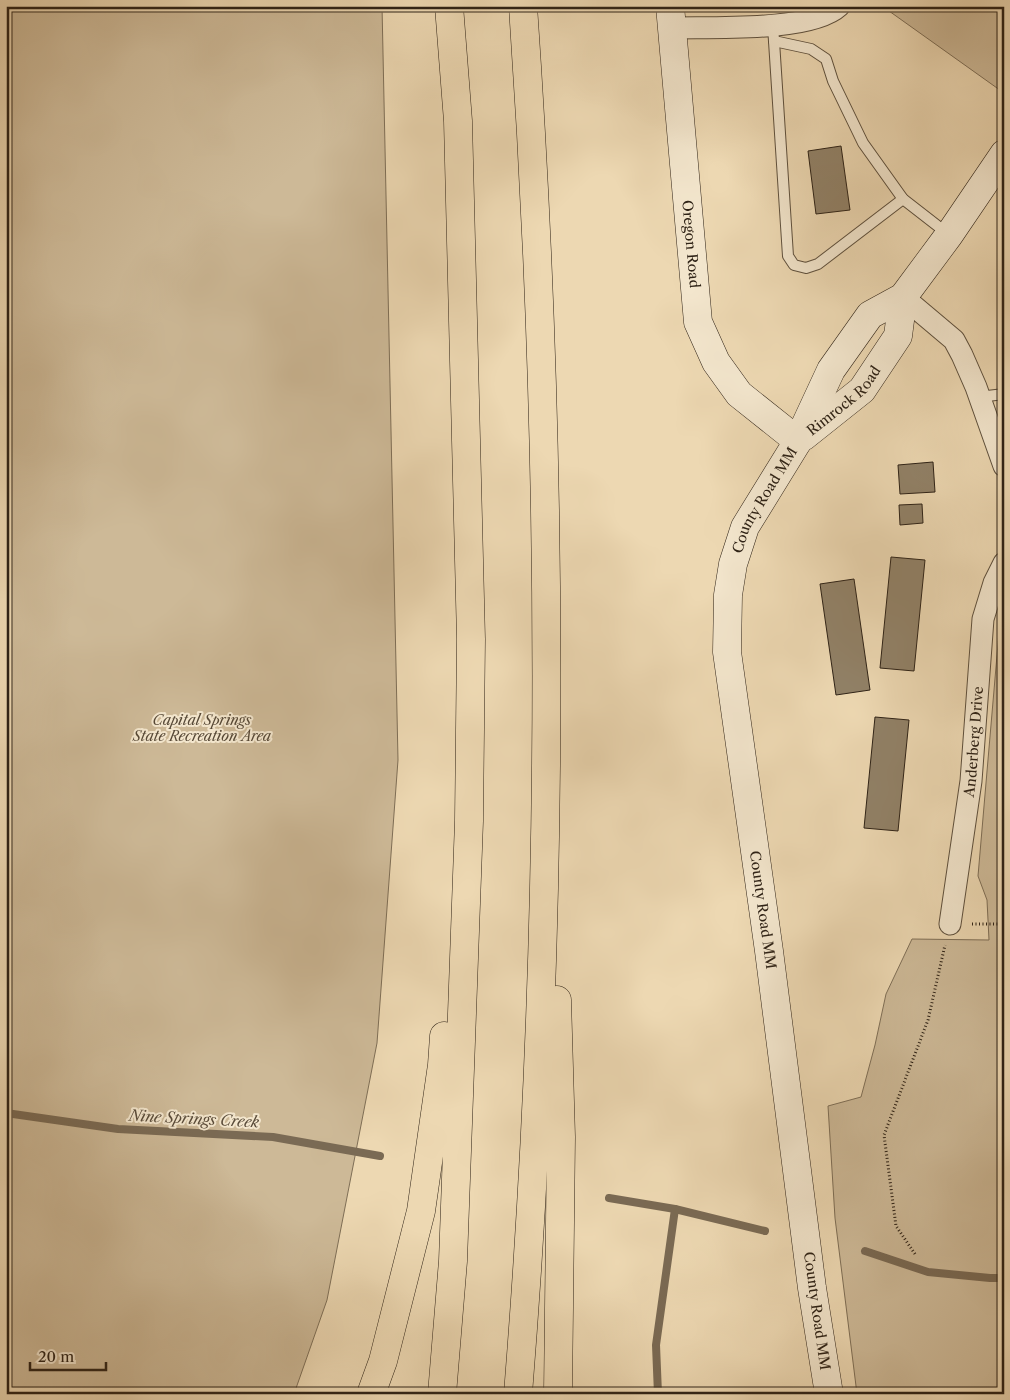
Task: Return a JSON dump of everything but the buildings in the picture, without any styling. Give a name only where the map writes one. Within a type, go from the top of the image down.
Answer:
[{"type":"highway","points":[[442,1394],[453,1260],[469,821],[471,638],[458,121],[449,6]]},
{"type":"highway","points":[[518,1394],[525,1302],[542,968],[547,610],[542,349],[523,6]]},
{"type":"highway","points":[[546,676],[562,1136],[558,1394]]},
{"type":"highway","points":[[371,1394],[383,1361],[421,1212],[442,1065],[470,686]]},
{"type":"main road","name":"Oregon Road","points":[[672,17],[698,322],[716,362],[739,394],[798,441]]},
{"type":"main road","name":"Rimrock Road","points":[[798,441],[832,370],[870,315],[903,297],[949,235],[1004,154]]},
{"type":"main road","name":"Rimrock Road","points":[[798,441],[862,390],[898,336],[903,297]]},
{"type":"main road","name":"County Road MM","points":[[798,441],[745,527],[733,564],[728,595],[727,652],[769,951],[812,1288],[829,1394]]},
{"type":"street","points":[[672,17],[774,33],[836,10],[839,6]]},
{"type":"street","points":[[903,297],[954,340],[962,355],[1004,466]]},
{"type":"street","name":"Anderberg Drive","points":[[950,924],[971,781],[983,619],[994,584],[1004,563]]},
{"type":"lane","points":[[903,199],[818,264],[806,268],[794,265],[788,256],[774,33],[811,48],[826,59],[833,81],[863,143],[903,199],[949,235]]},
{"type":"lane","points":[[979,398],[1004,394]]},
{"type":"path","points":[[915,1254],[896,1226],[884,1135],[928,1020],[950,924],[1004,924]]},
{"type":"green space","name":"Capital Springs State Recreation Area","points":[[6,6],[382,6],[398,760],[377,1043],[327,1300],[294,1394],[6,1394]]},
{"type":"green space","points":[[882,6],[1004,6],[1004,93]]},
{"type":"green space","points":[[1004,611],[1004,1394],[857,1394],[835,1218],[828,1106],[861,1097],[886,994],[912,939],[989,940],[987,900],[978,876],[999,632]]},
{"type":"waterway","name":"Nine Springs Creek","points":[[6,1113],[118,1129],[273,1137],[380,1156]]},
{"type":"waterway","points":[[609,1198],[675,1209],[765,1231]]},
{"type":"waterway","points":[[658,1394],[656,1345],[675,1209]]},
{"type":"waterway","name":"Nine Springs Creek","points":[[865,1251],[928,1272],[1004,1278]]}]
